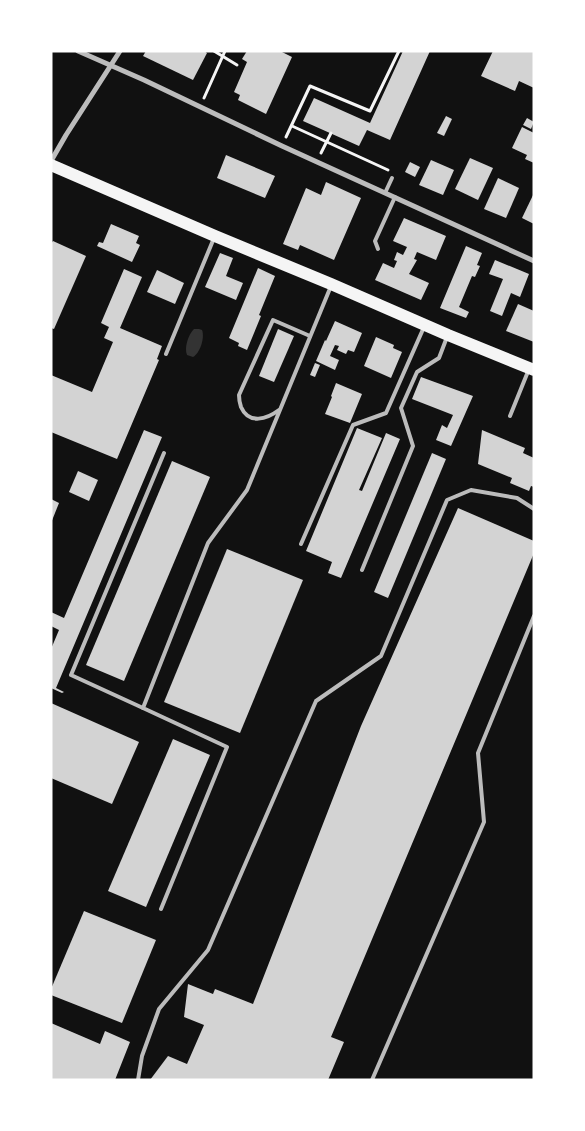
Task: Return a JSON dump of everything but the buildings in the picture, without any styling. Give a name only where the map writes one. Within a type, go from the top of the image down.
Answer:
[{"type":"main road","points":[[51,165],[531,369]]},
{"type":"street","points":[[78,51],[534,261]]},
{"type":"street","points":[[51,161],[120,51]]},
{"type":"lane","points":[[386,193],[392,178]]},
{"type":"lane","points":[[378,249],[375,241],[395,197]]},
{"type":"lane","points":[[166,354],[215,236]]},
{"type":"lane","points":[[143,708],[208,543],[247,490],[332,284]]},
{"type":"lane","points":[[280,409],[263,419],[253,419],[246,414],[241,406],[239,395],[273,320],[310,336]]},
{"type":"lane","points":[[301,544],[353,425],[386,413],[425,324]]},
{"type":"lane","points":[[362,570],[413,446],[402,408],[417,372],[439,358],[448,335]]},
{"type":"lane","points":[[510,416],[531,369]]},
{"type":"lane","points":[[161,909],[227,747],[72,675],[164,453]]},
{"type":"lane","points":[[138,1080],[142,1056],[158,1009],[208,950],[316,701],[381,656],[447,500],[471,490],[517,498],[534,509]]},
{"type":"lane","points":[[372,1080],[484,822],[478,753],[534,616]]},
{"type":"path","points":[[214,51],[237,65]]},
{"type":"path","points":[[200,107],[225,51]]},
{"type":"path","points":[[282,146],[310,86],[370,110],[399,51]]},
{"type":"path","points":[[292,126],[395,173]]},
{"type":"path","points":[[317,162],[331,133]]},
{"type":"shaded area","points":[[194,329],[202,330],[203,337],[200,349],[193,357],[187,355],[186,345]]}]
